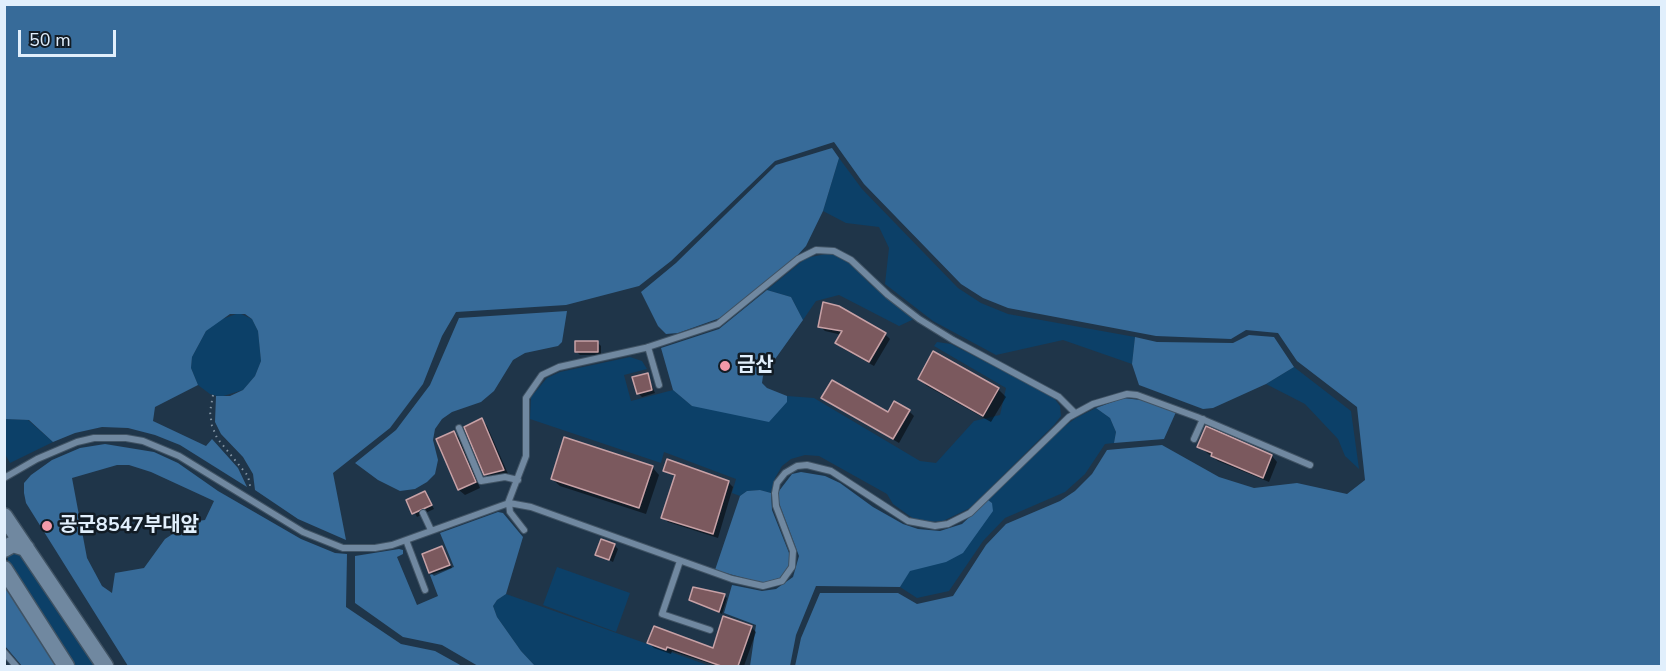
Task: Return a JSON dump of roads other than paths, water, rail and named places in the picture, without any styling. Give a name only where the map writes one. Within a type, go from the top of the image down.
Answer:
[{"type":"main road","points":[[4,516],[105,666]]},
{"type":"main road","points":[[4,549],[13,544],[26,548]]},
{"type":"main road","points":[[4,569],[66,666]]},
{"type":"lane","points":[[524,531],[510,512],[509,503],[527,447],[526,398],[535,382],[559,367],[648,347],[718,324],[807,253],[834,251],[851,260],[888,296],[919,319],[1059,397],[1075,413]]},
{"type":"lane","points":[[648,347],[659,385]]},
{"type":"lane","points":[[4,478],[37,459],[77,442],[94,438],[126,438],[152,444],[179,456],[250,502],[303,532],[343,548],[375,548],[406,540],[509,503],[531,507],[680,561],[750,584],[763,586],[782,581],[792,567],[793,551],[776,506],[775,494],[777,483],[785,473],[796,466],[807,465],[831,471],[908,521],[935,526],[948,524],[970,513],[1075,413],[1093,404],[1126,394],[1137,395],[1203,419],[1310,465]]},
{"type":"lane","points":[[1194,439],[1203,419]]},
{"type":"lane","points":[[459,428],[481,481],[505,477],[518,480]]},
{"type":"lane","points":[[423,513],[431,531]]},
{"type":"lane","points":[[406,540],[424,590]]},
{"type":"lane","points":[[680,561],[662,614],[710,630]]},
{"type":"lane","points":[[4,652],[16,666]]},
{"type":"place","name":"금산","points":[[725,366]]},
{"type":"place","name":"공군8547부대앞","points":[[47,526]]}]
